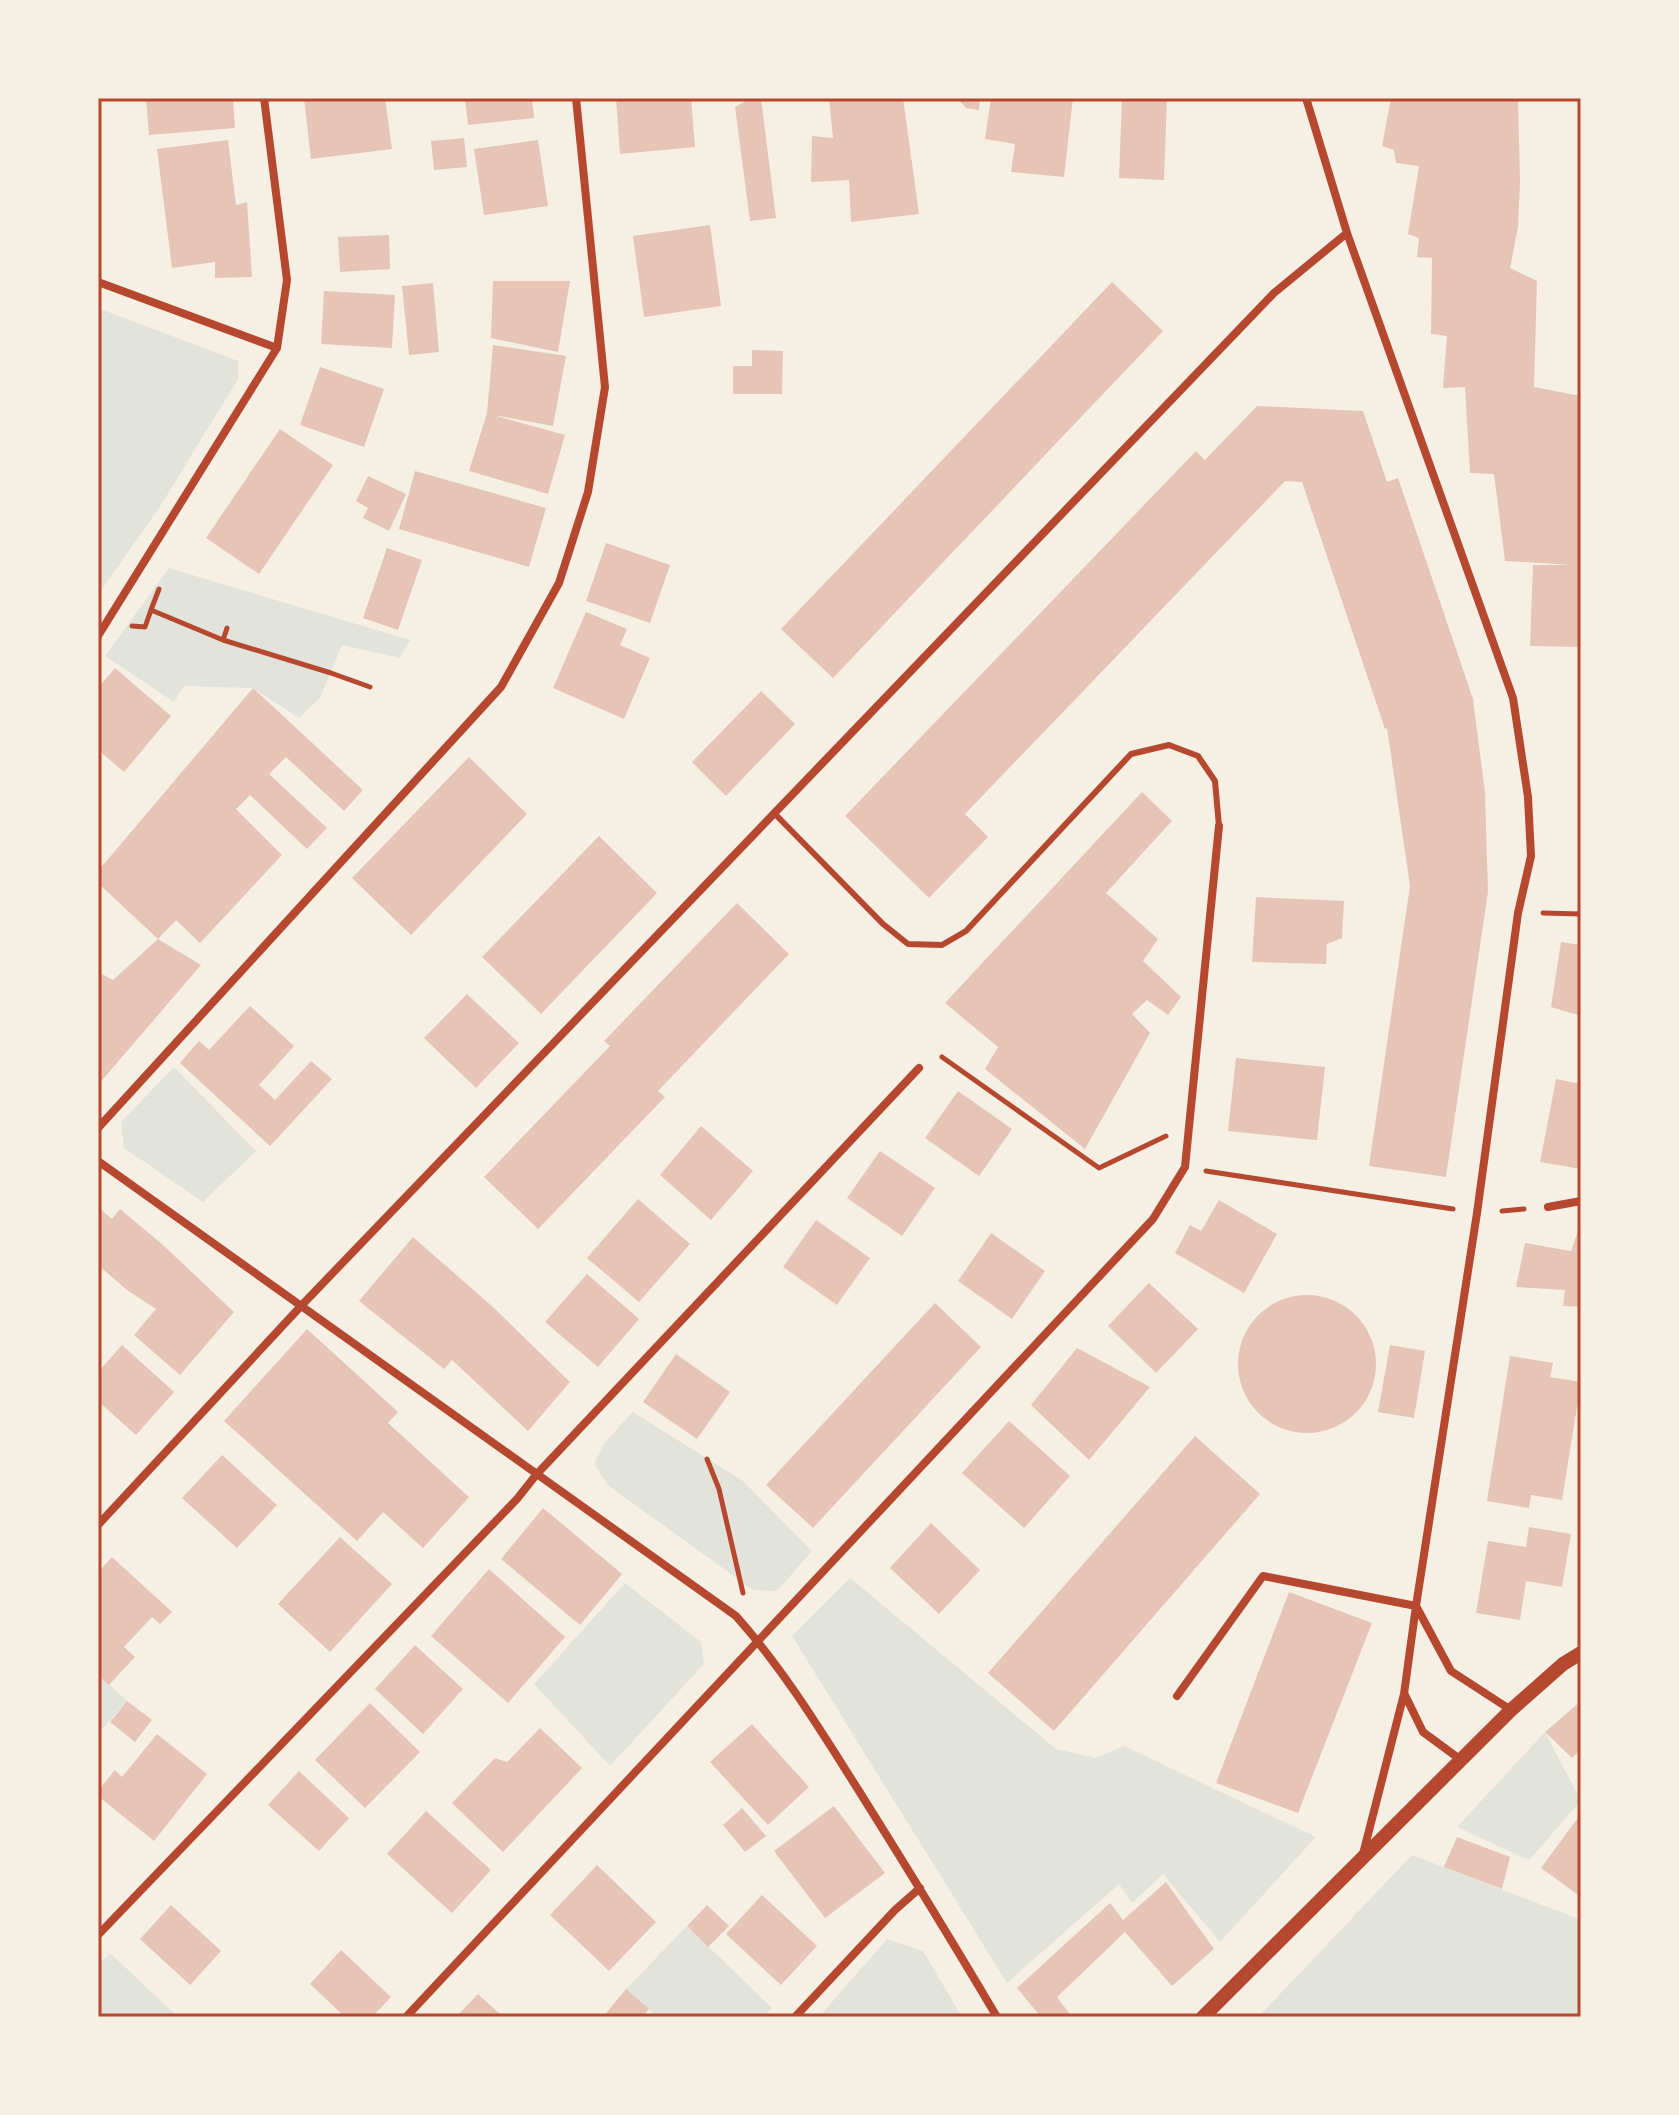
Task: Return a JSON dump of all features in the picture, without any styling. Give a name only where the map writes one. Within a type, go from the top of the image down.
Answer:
[{"type":"street","points":[[98,636],[277,348],[287,280],[264,98]]},
{"type":"street","points":[[98,1128],[501,687],[559,583],[588,492],[605,387],[576,98]]},
{"type":"street","points":[[1306,98],[1347,233],[1513,698],[1528,797],[1531,856],[1518,913],[1477,1213],[1404,1694],[1361,1859]]},
{"type":"street","points":[[98,1525],[301,1306],[1274,293],[1347,233]]},
{"type":"street","points":[[98,282],[277,348]]},
{"type":"street","points":[[406,2017],[1153,1219],[1185,1167],[1219,826]]},
{"type":"street","points":[[98,1935],[517,1499],[536,1475],[919,1068]]},
{"type":"street","points":[[98,1161],[736,1616],[809,1711],[997,2017]]},
{"type":"street","points":[[1548,1207],[1581,1201]]},
{"type":"street","points":[[1177,1696],[1263,1576],[1416,1606]]},
{"type":"street","points":[[1416,1606],[1451,1671],[1511,1710]]},
{"type":"street","points":[[1203,2017],[1511,1710],[1563,1664],[1581,1653]]},
{"type":"street","points":[[1404,1694],[1423,1732],[1461,1760]]},
{"type":"street","points":[[795,2017],[895,1910],[920,1888]]},
{"type":"lane","points":[[774,813],[883,924],[908,944],[942,945],[966,931],[1131,754],[1169,745],[1198,756],[1215,781],[1219,826]]},
{"type":"path","points":[[112,616],[127,626],[145,627],[160,587]]},
{"type":"path","points":[[151,610],[223,640],[370,687]]},
{"type":"path","points":[[223,640],[227,628]]},
{"type":"path","points":[[1518,913],[1581,914]]},
{"type":"path","points":[[919,1068],[935,1053],[1099,1168],[1188,1126]]},
{"type":"path","points":[[1185,1167],[1477,1213],[1548,1207]]},
{"type":"path","points":[[707,1459],[719,1489],[742,1582],[744,1598],[736,1616]]},
{"type":"shaded area","points":[[98,308],[238,361],[238,379],[161,505],[98,595]]},
{"type":"shaded area","points":[[169,568],[410,640],[400,658],[342,645],[320,698],[299,718],[253,688],[184,686],[174,702],[105,656]]},
{"type":"shaded area","points":[[174,1067],[256,1151],[203,1202],[124,1148],[121,1122]]},
{"type":"shaded area","points":[[633,1412],[743,1481],[812,1551],[777,1591],[753,1590],[609,1486],[594,1464],[605,1442]]},
{"type":"shaded area","points":[[850,1578],[1056,1749],[1096,1758],[1124,1746],[1316,1837],[1220,1942],[1163,1874],[1132,1903],[1119,1884],[1007,1983],[792,1636]]},
{"type":"shaded area","points":[[625,1583],[701,1642],[704,1664],[610,1766],[534,1684]]},
{"type":"shaded area","points":[[98,1674],[127,1701],[98,1734]]},
{"type":"shaded area","points":[[1545,1732],[1581,1801],[1529,1860],[1457,1827]]},
{"type":"shaded area","points":[[1412,1855],[1581,1920],[1581,2017],[1258,2017]]},
{"type":"shaded area","points":[[687,1926],[772,2008],[763,2017],[657,2017],[626,1989]]},
{"type":"shaded area","points":[[887,1939],[923,1951],[962,2017],[819,2017]]},
{"type":"shaded area","points":[[110,1953],[178,2017],[98,2017],[98,1965]]},
{"type":"building","points":[[146,98],[233,98],[235,128],[149,135]]},
{"type":"building","points":[[304,98],[385,98],[392,149],[311,159]]},
{"type":"building","points":[[465,98],[532,98],[534,118],[468,125]]},
{"type":"building","points":[[616,98],[691,98],[695,147],[620,154]]},
{"type":"building","points":[[751,98],[761,98],[776,218],[750,221],[735,107]]},
{"type":"building","points":[[829,98],[903,98],[919,214],[851,222],[849,180],[811,182],[812,136],[833,138]]},
{"type":"building","points":[[957,98],[980,98],[979,110],[966,108]]},
{"type":"building","points":[[991,98],[1073,98],[1064,177],[1011,172],[1015,144],[985,139]]},
{"type":"building","points":[[1122,98],[1167,98],[1164,180],[1119,178]]},
{"type":"building","points":[[1391,98],[1518,98],[1518,227],[1510,268],[1537,281],[1534,387],[1581,396],[1581,647],[1530,646],[1533,565],[1573,565],[1505,561],[1494,474],[1470,473],[1465,387],[1443,388],[1447,336],[1431,334],[1432,258],[1417,257],[1419,238],[1408,234],[1419,166],[1396,163],[1394,150],[1382,146]]},
{"type":"building","points":[[464,138],[467,167],[434,170],[431,141]]},
{"type":"building","points":[[228,140],[236,205],[247,202],[252,277],[215,278],[215,262],[172,268],[157,149]]},
{"type":"building","points":[[538,140],[548,206],[484,215],[474,149]]},
{"type":"building","points":[[710,225],[721,306],[644,317],[633,236]]},
{"type":"building","points":[[389,235],[390,269],[340,272],[338,237]]},
{"type":"building","points":[[493,281],[570,281],[558,352],[491,338]]},
{"type":"building","points":[[1112,282],[1163,331],[833,678],[781,629]]},
{"type":"building","points":[[433,283],[439,352],[409,355],[402,286]]},
{"type":"building","points":[[324,291],[395,295],[392,348],[321,344]]},
{"type":"building","points":[[493,345],[566,356],[553,426],[493,415],[565,435],[548,494],[469,471],[487,413]]},
{"type":"building","points":[[752,350],[783,351],[782,394],[733,394],[733,366],[752,366]]},
{"type":"building","points":[[320,367],[384,389],[364,447],[300,425]]},
{"type":"building","points":[[1257,406],[1363,411],[1387,482],[1398,478],[1473,699],[1485,793],[1488,892],[1446,1177],[1369,1166],[1410,886],[1387,728],[1302,482],[1285,481],[965,814],[988,837],[929,898],[845,816],[1196,451],[1205,460]]},
{"type":"building","points":[[280,429],[333,465],[259,574],[206,538]]},
{"type":"building","points":[[415,471],[546,508],[529,567],[399,529]]},
{"type":"building","points":[[368,476],[406,494],[389,531],[363,518],[368,508],[356,501]]},
{"type":"building","points":[[606,543],[670,565],[650,623],[586,601]]},
{"type":"building","points":[[387,548],[422,560],[398,630],[363,618]]},
{"type":"building","points":[[586,612],[627,629],[620,645],[650,658],[624,719],[553,688]]},
{"type":"building","points":[[115,668],[171,716],[124,772],[98,750],[98,688]]},
{"type":"building","points":[[253,688],[363,790],[344,811],[286,757],[269,774],[327,828],[307,849],[250,795],[236,809],[282,855],[200,943],[176,920],[158,939],[98,883],[98,871]]},
{"type":"building","points":[[761,691],[795,724],[726,796],[692,762]]},
{"type":"building","points":[[469,757],[527,814],[411,935],[352,878]]},
{"type":"building","points":[[1142,792],[1172,821],[1106,893],[1158,939],[1143,961],[1181,997],[1168,1015],[1147,1000],[1132,1014],[1150,1033],[1085,1149],[985,1069],[998,1047],[945,1003]]},
{"type":"building","points":[[599,836],[657,893],[541,1014],[482,957]]},
{"type":"building","points":[[1256,897],[1344,901],[1342,938],[1327,944],[1326,964],[1252,962]]},
{"type":"building","points":[[737,903],[789,954],[658,1091],[665,1097],[538,1229],[484,1177],[610,1046],[604,1041]]},
{"type":"building","points":[[158,939],[201,965],[98,1085],[98,975],[100,973],[113,980]]},
{"type":"building","points":[[1561,942],[1581,945],[1581,1016],[1551,1007]]},
{"type":"building","points":[[467,994],[519,1043],[476,1088],[424,1038]]},
{"type":"building","points":[[250,1006],[294,1046],[259,1085],[275,1100],[311,1061],[332,1079],[270,1146],[180,1063],[199,1041],[209,1050]]},
{"type":"building","points":[[1236,1058],[1325,1067],[1317,1140],[1228,1131]]},
{"type":"building","points":[[1556,1079],[1581,1084],[1581,1169],[1540,1162]]},
{"type":"building","points":[[958,1091],[1012,1129],[979,1176],[925,1138]]},
{"type":"building","points":[[701,1126],[753,1171],[711,1220],[660,1175]]},
{"type":"building","points":[[880,1151],[935,1188],[902,1236],[847,1198]]},
{"type":"building","points":[[638,1199],[690,1244],[639,1302],[587,1258]]},
{"type":"building","points":[[1219,1200],[1277,1234],[1244,1293],[1175,1253],[1190,1225],[1201,1231]]},
{"type":"building","points":[[98,1207],[112,1219],[120,1209],[234,1312],[180,1375],[134,1335],[156,1309],[98,1265]]},
{"type":"building","points":[[816,1220],[870,1258],[837,1305],[783,1267]]},
{"type":"building","points":[[1581,1222],[1581,1307],[1563,1306],[1565,1290],[1516,1287],[1525,1243],[1571,1251]]},
{"type":"building","points":[[991,1233],[1045,1271],[1012,1319],[958,1281]]},
{"type":"building","points":[[413,1237],[494,1308],[570,1382],[528,1431],[452,1360],[444,1369],[359,1301]]},
{"type":"building","points":[[587,1274],[639,1319],[598,1367],[545,1322]]},
{"type":"building","points":[[1149,1283],[1198,1329],[1156,1373],[1108,1326]]},
{"type":"building","points":[[1307,1295],[1334,1300],[1356,1315],[1371,1337],[1376,1364],[1371,1391],[1356,1413],[1334,1428],[1307,1433],[1280,1428],[1258,1413],[1243,1391],[1238,1364],[1243,1337],[1258,1315],[1280,1300]]},
{"type":"building","points":[[935,1303],[981,1347],[813,1528],[766,1485]]},
{"type":"building","points":[[307,1329],[398,1412],[388,1423],[469,1497],[423,1548],[383,1512],[357,1541],[224,1421]]},
{"type":"building","points":[[122,1345],[174,1392],[136,1435],[98,1401],[98,1372]]},
{"type":"building","points":[[1390,1345],[1425,1351],[1414,1418],[1378,1412]]},
{"type":"building","points":[[1077,1348],[1150,1387],[1089,1460],[1031,1405]]},
{"type":"building","points":[[676,1354],[730,1392],[697,1439],[643,1402]]},
{"type":"building","points":[[1510,1356],[1553,1363],[1550,1377],[1581,1382],[1562,1500],[1531,1495],[1529,1508],[1487,1501]]},
{"type":"building","points":[[1009,1421],[1070,1476],[1024,1528],[962,1473]]},
{"type":"building","points":[[1195,1436],[1260,1494],[1054,1731],[988,1673]]},
{"type":"building","points":[[222,1455],[277,1505],[237,1548],[182,1498]]},
{"type":"building","points":[[543,1508],[622,1574],[580,1625],[501,1559]]},
{"type":"building","points":[[931,1523],[980,1570],[939,1614],[890,1568]]},
{"type":"building","points":[[1529,1527],[1571,1534],[1562,1587],[1526,1581],[1520,1620],[1476,1613],[1488,1541],[1526,1547]]},
{"type":"building","points":[[340,1537],[392,1584],[330,1652],[278,1604]]},
{"type":"building","points":[[112,1557],[172,1612],[160,1624],[152,1617],[124,1647],[135,1657],[109,1685],[98,1675],[98,1572]]},
{"type":"building","points":[[489,1569],[565,1637],[508,1703],[431,1636]]},
{"type":"building","points":[[1289,1592],[1372,1623],[1298,1813],[1216,1783]]},
{"type":"building","points":[[415,1645],[463,1689],[423,1734],[375,1689]]},
{"type":"building","points":[[127,1701],[152,1720],[135,1742],[110,1722]]},
{"type":"building","points":[[1581,1701],[1581,1750],[1572,1758],[1545,1732]]},
{"type":"building","points":[[370,1703],[420,1752],[365,1808],[315,1760]]},
{"type":"building","points":[[752,1724],[809,1787],[768,1825],[710,1762]]},
{"type":"building","points":[[540,1728],[582,1768],[503,1852],[452,1803],[495,1758],[507,1762]]},
{"type":"building","points":[[157,1734],[207,1774],[154,1841],[98,1796],[98,1791],[115,1770],[122,1777]]},
{"type":"building","points":[[299,1771],[349,1818],[319,1851],[268,1805]]},
{"type":"building","points":[[834,1806],[885,1873],[825,1918],[774,1851]]},
{"type":"building","points":[[742,1808],[766,1836],[745,1852],[723,1825]]},
{"type":"building","points":[[426,1811],[491,1870],[452,1913],[387,1854]]},
{"type":"building","points":[[1577,1819],[1581,1823],[1581,1897],[1541,1868]]},
{"type":"building","points":[[1457,1837],[1510,1857],[1502,1889],[1444,1867]]},
{"type":"building","points":[[597,1865],[656,1922],[609,1971],[550,1915]]},
{"type":"building","points":[[1166,1882],[1214,1949],[1172,1986],[1125,1932],[1057,1997],[1072,2017],[1041,2017],[1017,1988],[1110,1903],[1123,1920]]},
{"type":"building","points":[[762,1895],[817,1946],[781,1985],[726,1934]]},
{"type":"building","points":[[171,1905],[221,1951],[190,1985],[140,1939]]},
{"type":"building","points":[[707,1905],[729,1926],[708,1947],[687,1926]]},
{"type":"building","points":[[341,1950],[391,1997],[372,2017],[345,2017],[310,1984]]},
{"type":"building","points":[[626,1989],[649,2009],[642,2017],[603,2017]]},
{"type":"building","points":[[478,1994],[503,2017],[456,2017]]}]
